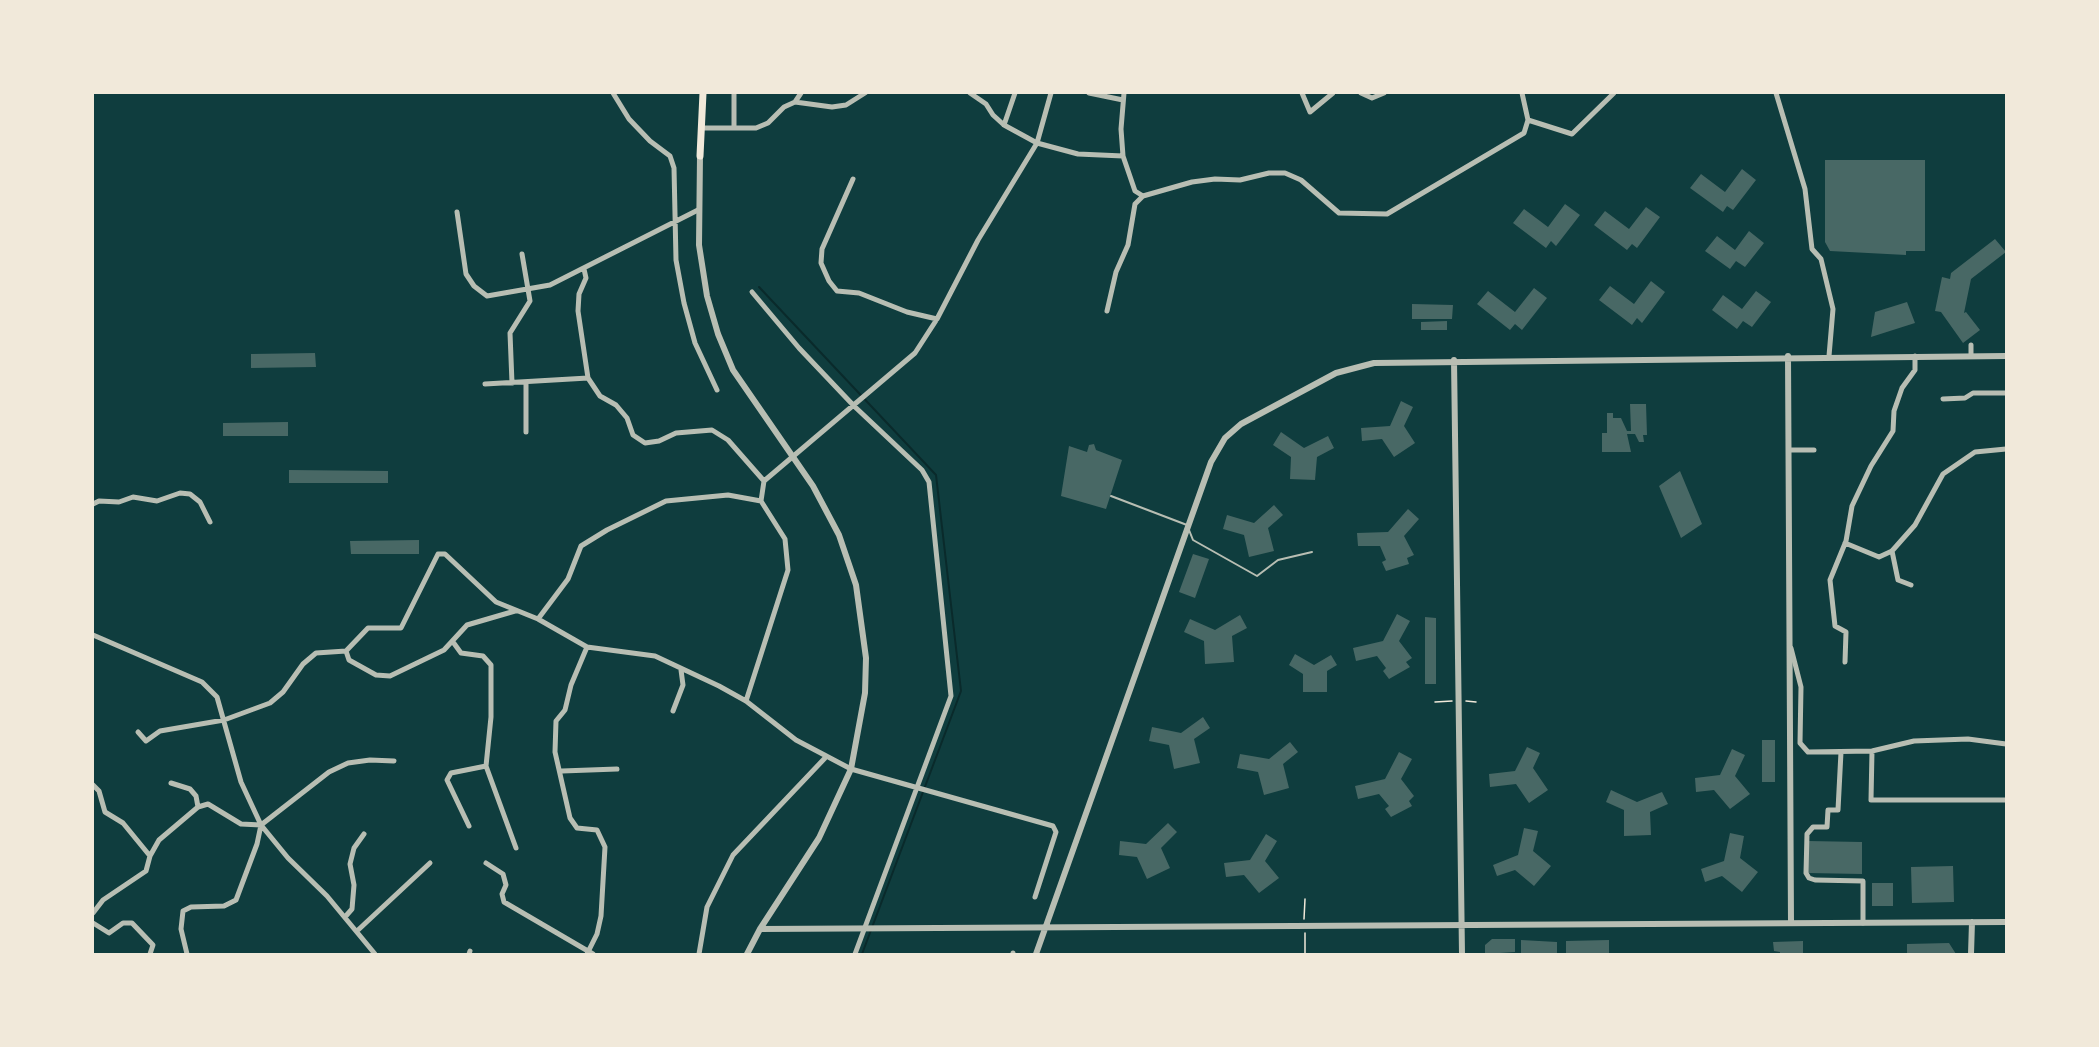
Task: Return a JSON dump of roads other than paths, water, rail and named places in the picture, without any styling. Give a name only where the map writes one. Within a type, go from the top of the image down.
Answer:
[{"type":"main road","points":[[700,156],[703,93]]},
{"type":"street","points":[[613,93],[629,119],[650,141],[670,156],[674,168],[676,260],[684,303],[695,343],[717,390]]},
{"type":"street","points":[[734,93],[734,127]]},
{"type":"street","points":[[795,102],[801,93]]},
{"type":"street","points":[[701,128],[756,128],[768,123],[784,107],[795,102],[832,106],[846,105],[865,93]]},
{"type":"street","points":[[970,93],[986,104],[993,115],[1004,125],[1037,142],[1078,154],[1124,156]]},
{"type":"street","points":[[1004,125],[1015,93]]},
{"type":"street","points":[[746,701],[788,570],[785,539],[761,501],[764,481],[774,470],[792,458],[915,353],[937,320],[978,240],[1037,142],[1051,93]]},
{"type":"street","points":[[1089,93],[1123,96],[1121,129],[1124,156],[1135,191],[1143,196]]},
{"type":"street","points":[[1302,93],[1310,112],[1333,93]]},
{"type":"street","points":[[1361,93],[1372,98],[1384,93]]},
{"type":"street","points":[[1107,311],[1116,272],[1128,245],[1135,204],[1143,196],[1192,182],[1215,179],[1240,180],[1269,173],[1286,173],[1301,180],[1339,213],[1387,214],[1524,133],[1528,120],[1522,93]]},
{"type":"street","points":[[1528,120],[1572,134],[1614,93]]},
{"type":"street","points":[[1776,93],[1805,189],[1812,249],[1821,259],[1833,309],[1829,356]]},
{"type":"street","points":[[700,156],[701,270],[718,334],[733,370],[813,486],[839,535],[860,609],[866,658],[865,693],[851,769],[819,838],[760,929],[747,954]]},
{"type":"street","points":[[853,179],[822,249],[821,263],[829,281],[837,291],[859,293],[907,312],[937,320]]},
{"type":"street","points":[[457,212],[466,274],[474,286],[487,296],[550,285],[699,210]]},
{"type":"street","points":[[512,382],[510,333],[530,301],[530,289],[522,254]]},
{"type":"street","points":[[584,268],[585,278],[579,294],[578,310],[588,378],[600,396],[616,405],[627,418],[633,435],[645,443],[659,441],[676,433],[712,430],[728,440],[764,481]]},
{"type":"street","points":[[753,292],[799,348],[854,406],[922,470],[929,482],[951,696],[855,954]]},
{"type":"street","points":[[1971,345],[1971,356]]},
{"type":"street","points":[[1788,356],[1791,923]]},
{"type":"street","points":[[1845,662],[1846,632],[1835,627],[1830,580],[1845,543],[1852,506],[1871,466],[1893,431],[1894,411],[1902,388],[1915,370],[1916,356]]},
{"type":"street","points":[[1036,954],[1211,462],[1224,438],[1241,424],[1347,370],[1399,360],[2006,356]]},
{"type":"street","points":[[1454,360],[1462,954]]},
{"type":"street","points":[[485,384],[588,378]]},
{"type":"street","points":[[526,382],[526,432]]},
{"type":"street","points":[[1943,399],[1965,398],[1974,393],[2006,393]]},
{"type":"street","points":[[1845,543],[1879,557],[1892,551],[1915,525],[1943,474],[1975,452],[2006,449]]},
{"type":"street","points":[[1789,450],[1814,450]]},
{"type":"street","points":[[93,504],[99,501],[119,502],[133,497],[157,501],[180,493],[190,494],[200,502],[210,522]]},
{"type":"street","points":[[538,619],[568,579],[581,546],[607,530],[666,501],[728,495],[761,501]]},
{"type":"street","points":[[1892,551],[1898,580],[1911,585]]},
{"type":"street","points":[[138,732],[146,741],[160,731],[224,720],[270,703],[283,692],[303,664],[316,653],[346,651],[368,628],[401,628],[438,555],[445,554],[496,602],[538,619],[587,647],[655,657],[746,701],[796,740],[825,758],[851,769],[1053,826],[1056,832],[1035,897]]},
{"type":"street","points":[[346,651],[349,660],[375,675],[390,676],[444,650],[466,625],[515,611]]},
{"type":"street","points":[[93,635],[202,682],[216,697],[241,782],[261,825],[288,858],[345,917],[375,954]]},
{"type":"street","points":[[453,642],[461,653],[483,657],[491,665],[491,717],[486,766],[516,848]]},
{"type":"street","points":[[1790,646],[1801,687],[1800,743],[1808,752],[1872,751],[1914,741],[1968,739],[2006,744]]},
{"type":"street","points":[[486,863],[503,874],[506,885],[502,894],[504,902],[589,954],[602,916],[605,847],[597,830],[577,828],[570,818],[562,771],[555,752],[556,721],[565,710],[571,685],[587,647]]},
{"type":"street","points":[[673,711],[683,685],[681,670]]},
{"type":"street","points":[[1872,751],[1871,800],[2006,800]]},
{"type":"street","points":[[1841,752],[1838,810],[1828,810],[1827,827],[1813,827],[1807,834],[1806,873],[1809,878],[1815,880],[1863,881],[1863,923]]},
{"type":"street","points":[[699,954],[707,907],[733,855],[825,758]]},
{"type":"street","points":[[187,954],[182,929],[183,911],[191,907],[224,906],[236,900],[261,825],[329,772],[348,763],[370,760],[394,761]]},
{"type":"street","points":[[469,826],[447,780],[451,773],[486,766]]},
{"type":"street","points":[[562,771],[617,769]]},
{"type":"street","points":[[171,783],[190,789],[196,796],[198,807]]},
{"type":"street","points":[[93,784],[99,791],[105,812],[123,823],[150,856]]},
{"type":"street","points":[[93,913],[103,900],[146,871],[150,856],[159,840],[198,807],[208,804],[242,824],[261,825]]},
{"type":"street","points":[[345,917],[352,909],[354,885],[350,864],[354,848],[364,834]]},
{"type":"street","points":[[357,931],[430,863]]},
{"type":"street","points":[[1971,954],[1972,922]]},
{"type":"street","points":[[760,929],[2006,922]]},
{"type":"street","points":[[93,923],[109,933],[123,923],[132,923],[153,945],[150,954]]},
{"type":"lane","points":[[1111,496],[1187,525],[1193,540],[1257,576],[1278,561],[1312,552]]},
{"type":"waterway","points":[[759,287],[936,475],[961,691],[862,954]]}]
